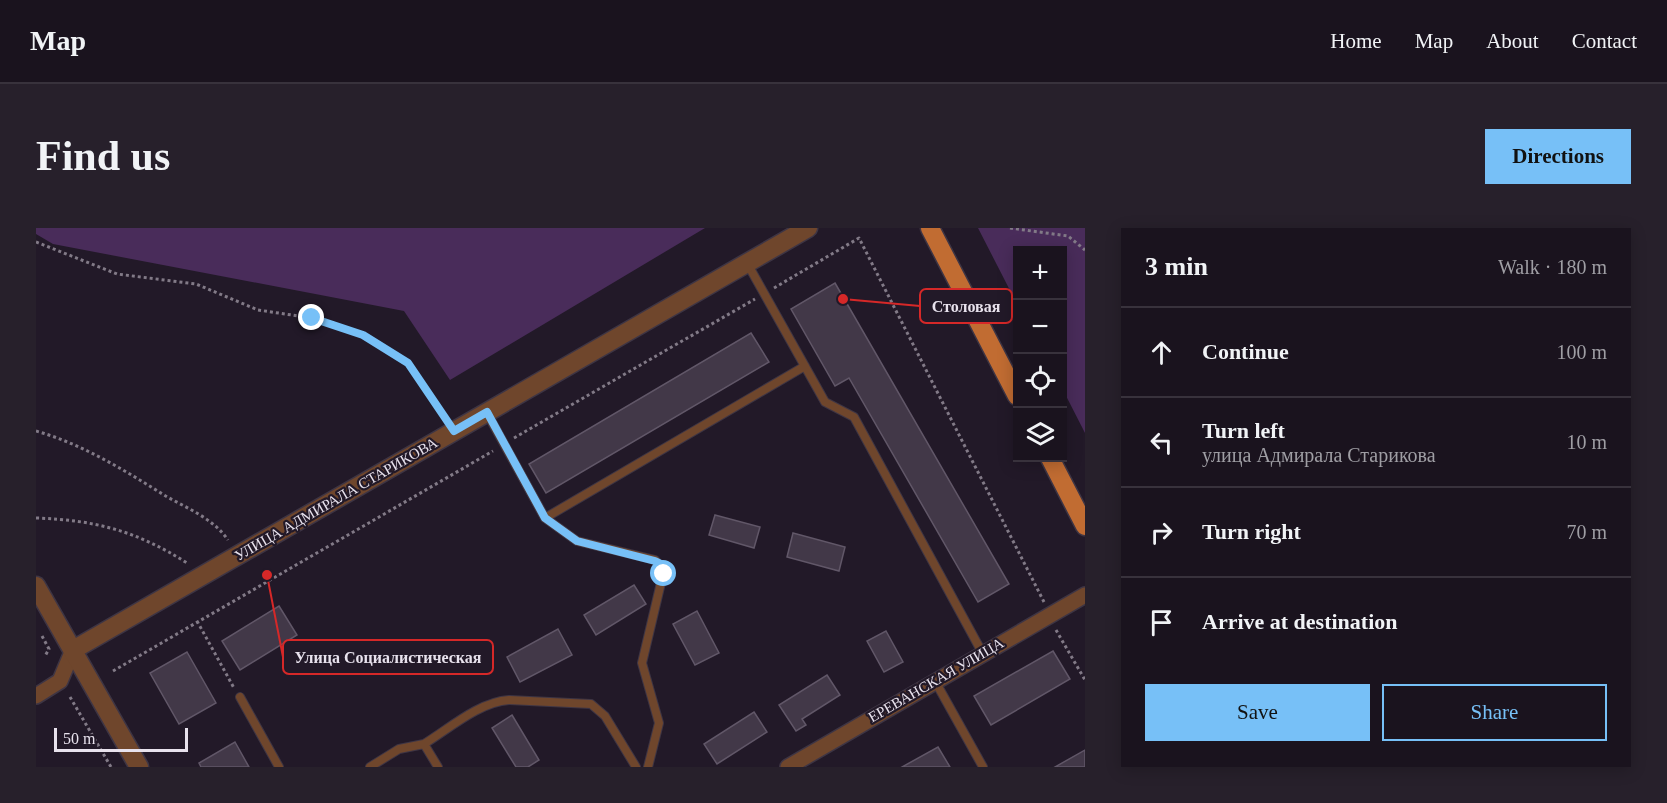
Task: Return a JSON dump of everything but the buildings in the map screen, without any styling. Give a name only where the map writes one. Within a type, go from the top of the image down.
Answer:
[{"type":"main road","points":[[930,228],[1013,388]]},
{"type":"main road","points":[[1052,462],[1085,526]]},
{"type":"street","name":"УЛИЦА АДМИРАЛА СТАРИКОВА","points":[[73,650],[808,228]]},
{"type":"street","points":[[36,586],[139,767]]},
{"type":"street","name":"ЕРЕВАНСКАЯ УЛИЦА","points":[[788,767],[1049,613],[1085,595]]},
{"type":"street","points":[[36,696],[60,681],[73,650]]},
{"type":"lane","points":[[747,263],[825,402],[854,417],[983,654]]},
{"type":"lane","points":[[545,518],[805,366]]},
{"type":"lane","points":[[487,412],[545,518],[577,541],[655,561],[664,570],[642,663],[659,723],[648,767]]},
{"type":"lane","points":[[935,681],[983,767]]},
{"type":"lane","points":[[240,697],[279,767]]},
{"type":"lane","points":[[370,767],[399,749],[424,744],[496,701],[591,704],[605,716],[636,767]]},
{"type":"lane","points":[[424,744],[438,767]]},
{"type":"path","points":[[1010,228],[1068,236],[1085,250]]},
{"type":"path","points":[[113,671],[860,238],[1085,680]]},
{"type":"path","points":[[36,242],[117,274],[196,284],[258,310],[312,318],[363,335],[408,363],[454,431]]},
{"type":"path","points":[[36,431],[127,471],[200,514],[223,532],[238,555]]},
{"type":"path","points":[[36,518],[112,526],[161,547],[187,563],[198,578]]},
{"type":"path","points":[[197,621],[240,697]]},
{"type":"path","points":[[38,628],[49,649],[45,656]]},
{"type":"path","points":[[70,697],[111,767]]},
{"type":"shaded area","points":[[36,228],[705,228],[450,380],[404,311],[53,244],[36,234]]},
{"type":"shaded area","points":[[978,228],[1085,228],[1085,433],[1067,398],[1067,246],[1013,246],[1013,296]]},
{"type":"place","name":"Столовая","points":[[843,299]]},
{"type":"place","name":"Улица Социалистическая","points":[[267,575]]},
{"type":"route","points":[[312,318],[363,335],[408,363],[454,431],[487,412],[545,518],[577,541],[655,561],[661,564],[664,574]]}]
